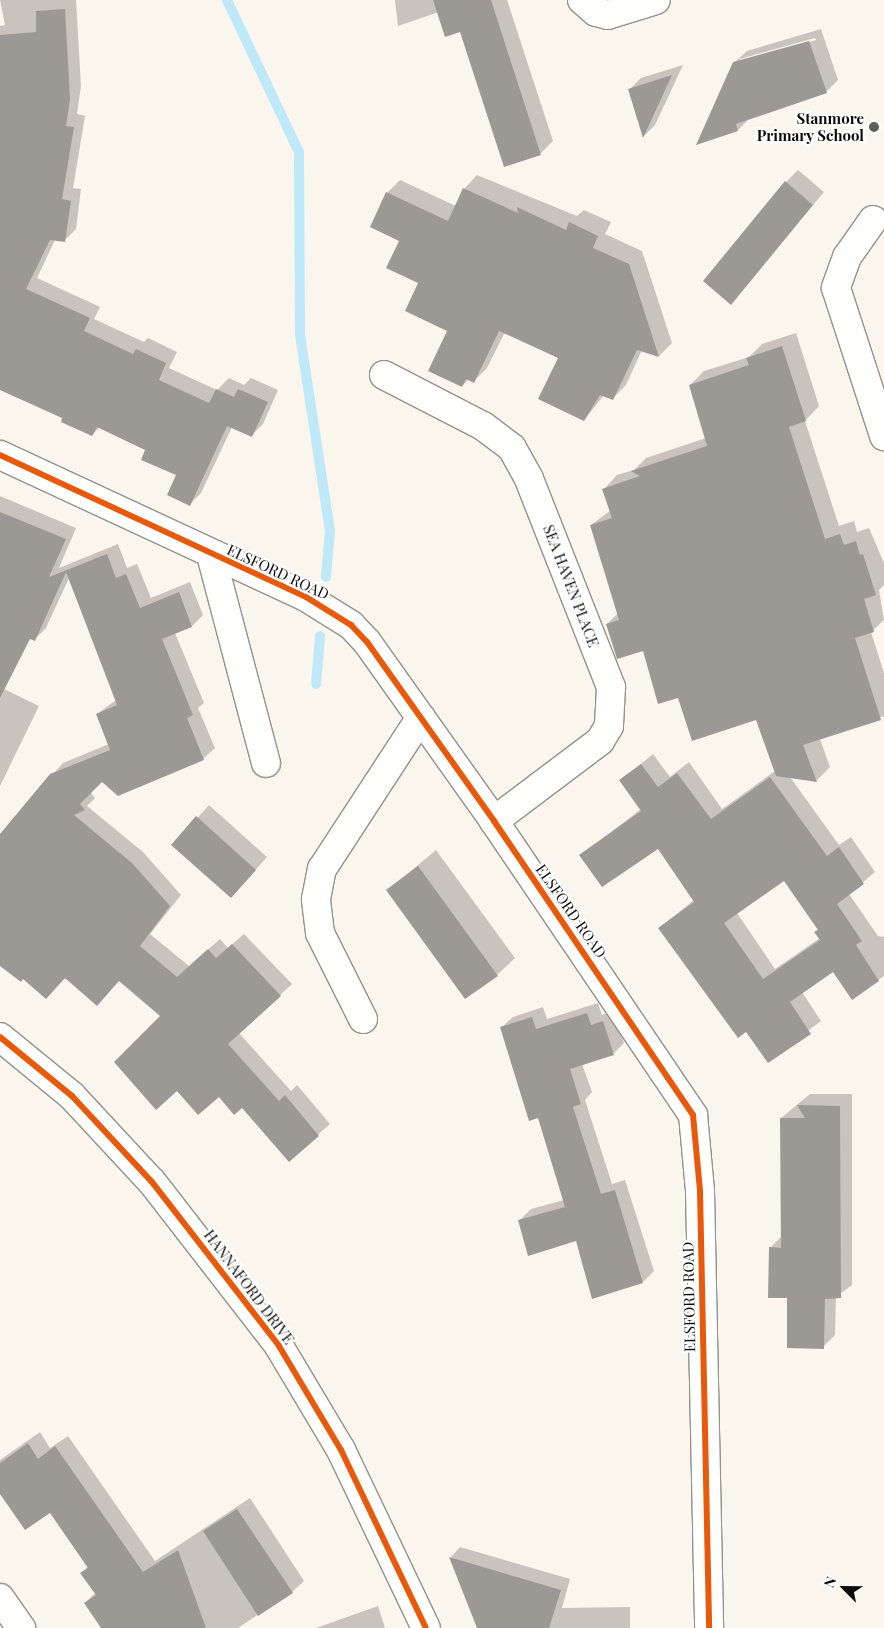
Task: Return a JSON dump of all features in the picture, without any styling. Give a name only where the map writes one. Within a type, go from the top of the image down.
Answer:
[{"type":"street","points":[[582,0],[596,12],[608,15],[656,0]]},
{"type":"street","points":[[873,220],[847,257],[836,288],[884,436]]},
{"type":"street","points":[[857,353],[884,368]]},
{"type":"street","name":"SEA HAVEN PLACE","points":[[384,375],[483,426],[512,448],[529,478],[611,687],[609,726],[600,741],[494,821]]},
{"type":"street","name":"ELSFORD ROAD","points":[[0,455],[211,555],[306,597],[351,624],[367,642],[494,821],[693,1115],[700,1191],[709,1628]]},
{"type":"street","points":[[211,555],[266,763]]},
{"type":"street","points":[[363,1019],[320,933],[316,899],[322,869],[421,717]]},
{"type":"street","name":"HANNAFORD DRIVE","points":[[0,1037],[72,1096],[152,1182],[279,1346],[341,1450],[426,1628]]},
{"type":"street","points":[[0,1598],[21,1628]]},
{"type":"building","points":[[433,0],[491,0],[541,155],[504,167],[460,32],[445,37]]},
{"type":"building","points":[[65,9],[70,99],[66,126],[74,127],[62,199],[71,201],[65,242],[50,240],[26,289],[90,318],[84,331],[133,354],[136,349],[166,363],[159,380],[209,403],[216,389],[234,397],[238,389],[268,402],[252,437],[227,426],[190,506],[167,495],[176,475],[141,460],[145,450],[97,427],[92,436],[61,422],[62,418],[0,390],[0,35],[36,32],[36,11]]},
{"type":"building","points":[[809,41],[827,93],[736,124],[738,131],[696,145],[733,62]]},
{"type":"building","points":[[672,75],[643,138],[628,89]]},
{"type":"building","points":[[785,181],[813,205],[731,305],[703,281]]},
{"type":"building","points":[[463,188],[518,213],[517,207],[566,230],[569,222],[598,236],[593,248],[629,264],[659,357],[637,350],[613,400],[600,395],[584,421],[538,399],[558,358],[499,331],[474,383],[466,379],[462,387],[428,371],[447,331],[405,311],[418,283],[386,268],[399,241],[370,227],[386,192],[448,221]]},
{"type":"building","points":[[782,346],[806,421],[789,427],[825,539],[840,534],[844,545],[856,541],[860,555],[863,554],[876,595],[864,599],[874,632],[855,638],[881,720],[803,745],[817,782],[776,776],[756,720],[692,741],[678,698],[658,704],[643,651],[617,659],[606,624],[619,620],[590,525],[612,518],[602,489],[640,476],[631,471],[707,446],[689,385],[749,365],[746,358]]},
{"type":"building","points":[[0,512],[66,539],[49,577],[107,554],[116,578],[126,574],[140,608],[179,592],[192,627],[162,639],[193,715],[187,718],[204,760],[118,796],[102,782],[80,804],[85,810],[74,815],[132,863],[170,906],[140,946],[177,977],[208,949],[216,958],[232,944],[281,996],[228,1044],[279,1101],[285,1095],[319,1136],[289,1162],[242,1108],[234,1115],[219,1097],[198,1115],[177,1091],[156,1110],[114,1062],[160,1016],[119,981],[97,1006],[65,978],[46,999],[23,979],[21,982],[0,966],[0,834],[50,774],[110,750],[96,714],[117,705],[66,572],[35,641],[30,639],[0,698]]},
{"type":"building","points":[[641,764],[658,787],[677,773],[711,819],[770,777],[827,856],[839,847],[864,884],[837,904],[862,941],[856,945],[879,981],[852,1000],[833,972],[790,1002],[811,1034],[768,1063],[746,1032],[738,1038],[658,928],[694,902],[658,849],[602,887],[579,855],[641,811],[619,780]],"holes":[[[784,881],[818,930],[814,932],[820,940],[763,979],[724,923]]]},
{"type":"building","points":[[196,816],[256,870],[231,898],[171,845]]},
{"type":"building","points":[[418,866],[498,976],[465,999],[386,890]]},
{"type":"building","points":[[587,1013],[591,1025],[603,1021],[614,1055],[570,1069],[581,1104],[573,1107],[601,1194],[615,1190],[643,1283],[592,1299],[576,1241],[528,1256],[518,1220],[565,1207],[538,1118],[529,1121],[500,1027],[532,1017],[536,1029]]},
{"type":"building","points":[[797,1105],[840,1106],[841,1298],[825,1299],[824,1349],[787,1348],[787,1298],[768,1298],[769,1247],[781,1248],[780,1118],[805,1118]]},
{"type":"building","points":[[28,1443],[38,1459],[55,1446],[143,1572],[178,1550],[206,1628],[101,1628],[84,1603],[96,1595],[80,1573],[88,1568],[50,1513],[25,1530],[0,1494],[0,1463]]},
{"type":"building","points":[[237,1509],[293,1593],[258,1616],[203,1531]]},
{"type":"building","points":[[449,1557],[561,1590],[549,1628],[477,1628]]},
{"type":"waterway","points":[[227,0],[299,152],[300,335],[330,530],[326,577]]},
{"type":"waterway","points":[[316,684],[320,636]]},
{"type":"cycle path","points":[[0,455],[306,597],[351,625],[367,642],[494,821],[693,1115],[700,1191],[709,1628]]},
{"type":"cycle path","points":[[0,1037],[72,1096],[152,1182],[279,1346],[341,1450],[426,1628]]},
{"type":"place","name":"Stanmore Primary School","points":[[874,127]]}]
